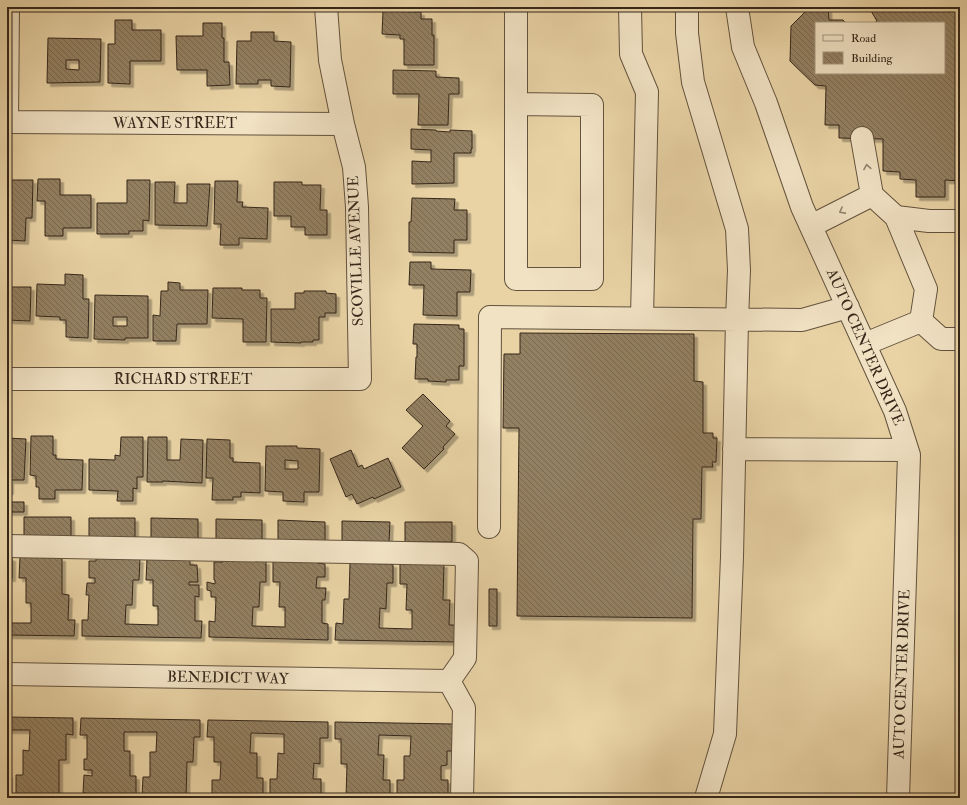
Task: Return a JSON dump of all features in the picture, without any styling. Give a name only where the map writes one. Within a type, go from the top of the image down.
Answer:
[{"type":"street","points":[[7,122],[8,7]]},
{"type":"street","name":"SCOVILLE AVENUE","points":[[326,7],[330,60],[343,124],[354,167],[357,207],[360,379]]},
{"type":"street","points":[[516,7],[516,104],[516,279],[592,279],[592,105],[516,104]]},
{"type":"street","points":[[630,7],[631,54],[647,92],[642,318]]},
{"type":"street","points":[[687,7],[687,33],[693,82],[737,229],[739,270],[732,557],[725,734],[706,798]]},
{"type":"street","name":"AUTO CENTER DRIVE","points":[[737,7],[743,46],[766,103],[802,207],[895,410],[909,455],[898,798]]},
{"type":"street","name":"WAYNE STREET","points":[[7,122],[343,124]]},
{"type":"street","points":[[862,138],[872,195],[896,217],[926,289],[921,321]]},
{"type":"street","points":[[811,226],[872,195]]},
{"type":"street","points":[[896,217],[929,221],[960,221]]},
{"type":"street","points":[[916,265],[917,236],[929,221]]},
{"type":"street","points":[[489,527],[490,317],[802,320],[848,307]]},
{"type":"street","points":[[921,321],[941,339],[960,339]]},
{"type":"street","points":[[865,344],[921,321]]},
{"type":"street","name":"RICHARD STREET","points":[[7,379],[360,379]]},
{"type":"street","points":[[734,449],[907,450]]},
{"type":"street","points":[[7,546],[459,554],[467,560],[465,658],[449,681],[464,708],[462,798]]},
{"type":"street","name":"BENEDICT WAY","points":[[7,674],[449,681]]},
{"type":"building","points":[[810,7],[828,7],[829,20],[843,20],[845,22],[815,22],[815,74],[945,74],[945,22],[876,22],[877,21],[871,11],[877,7],[960,7],[960,181],[945,180],[945,197],[916,197],[916,180],[900,179],[900,172],[883,171],[883,139],[839,138],[839,125],[825,125],[826,86],[815,85],[790,61],[791,26]]},
{"type":"building","points":[[383,11],[421,12],[421,19],[432,19],[432,35],[434,35],[434,65],[404,65],[404,39],[400,39],[400,35],[382,34]]},
{"type":"building","points":[[115,20],[132,20],[132,30],[161,30],[161,61],[130,61],[130,84],[108,83],[108,44],[115,44]]},
{"type":"building","points":[[203,23],[222,23],[222,38],[224,38],[224,62],[229,62],[230,85],[207,86],[207,70],[177,70],[176,36],[203,36]]},
{"type":"building","points":[[251,32],[274,32],[274,41],[291,42],[290,87],[271,86],[271,80],[258,80],[258,84],[236,84],[237,41],[251,41]]},
{"type":"building","points":[[48,38],[101,39],[100,82],[47,83]],"holes":[[[66,60],[79,60],[79,70],[66,69]]]},
{"type":"building","points":[[393,70],[436,71],[436,77],[459,78],[459,94],[449,94],[448,125],[418,125],[419,94],[393,94]]},
{"type":"building","points":[[411,129],[450,132],[450,130],[472,131],[471,153],[454,153],[454,183],[412,184],[412,161],[431,162],[431,150],[411,149]]},
{"type":"building","points":[[38,179],[60,179],[60,195],[91,195],[91,228],[63,228],[63,236],[45,236],[45,201],[37,201]]},
{"type":"building","points":[[9,180],[33,180],[32,218],[26,218],[25,241],[8,240],[7,197],[9,197]]},
{"type":"building","points":[[127,180],[150,180],[149,221],[143,220],[143,231],[129,231],[129,234],[97,234],[97,203],[127,203]]},
{"type":"building","points":[[215,181],[238,181],[237,202],[243,202],[242,207],[268,208],[267,239],[239,238],[239,245],[220,245],[221,224],[214,224]]},
{"type":"building","points":[[155,182],[175,182],[174,203],[187,203],[187,184],[210,184],[207,226],[155,225]]},
{"type":"building","points":[[274,182],[302,182],[302,185],[321,185],[320,210],[327,210],[327,235],[305,235],[305,227],[291,227],[291,216],[274,216]]},
{"type":"building","points":[[412,198],[455,199],[454,210],[467,210],[467,240],[454,240],[454,253],[409,252],[409,222],[411,222]]},
{"type":"building","points":[[410,262],[431,262],[431,269],[471,270],[470,292],[457,292],[457,316],[423,315],[424,285],[409,285]]},
{"type":"building","points":[[65,274],[83,275],[83,299],[89,299],[88,338],[66,337],[66,320],[60,320],[60,317],[36,316],[37,284],[65,285]]},
{"type":"building","points":[[168,282],[180,283],[180,290],[208,290],[207,324],[177,324],[176,341],[153,341],[153,315],[160,316],[161,291],[168,291]]},
{"type":"building","points":[[7,287],[31,287],[30,321],[7,320]]},
{"type":"building","points":[[213,288],[242,288],[242,290],[260,290],[260,298],[267,298],[266,342],[243,342],[243,319],[212,318]]},
{"type":"building","points":[[304,291],[326,291],[326,293],[336,294],[336,313],[325,313],[325,317],[319,317],[319,340],[301,343],[271,342],[271,309],[295,309],[295,293],[304,293]]},
{"type":"building","points":[[95,295],[148,296],[148,338],[125,338],[125,340],[94,339]],"holes":[[[113,317],[127,317],[127,326],[113,326]]]},
{"type":"building","points":[[414,324],[459,325],[459,329],[464,329],[464,366],[459,366],[459,380],[446,380],[446,382],[428,381],[428,379],[415,379],[417,344],[413,344]]},
{"type":"building","points":[[520,333],[694,334],[694,381],[703,382],[703,433],[713,433],[713,438],[717,438],[716,462],[712,462],[713,467],[702,467],[701,519],[693,519],[692,618],[517,616],[519,428],[503,428],[504,354],[520,354]]},
{"type":"building","points":[[423,394],[450,421],[446,426],[455,434],[443,447],[444,449],[424,469],[402,448],[423,426],[406,410]]},
{"type":"building","points":[[31,436],[53,436],[53,455],[56,455],[56,459],[83,460],[82,490],[55,490],[55,499],[39,499],[39,487],[36,487],[36,476],[30,475]]},
{"type":"building","points":[[121,437],[143,437],[143,477],[137,477],[137,489],[133,488],[133,501],[117,501],[118,491],[89,490],[89,459],[115,460],[115,455],[120,456]]},
{"type":"building","points":[[148,437],[167,437],[167,460],[180,460],[181,439],[203,440],[202,483],[163,481],[147,482]]},
{"type":"building","points":[[7,438],[26,439],[24,480],[10,480],[10,491],[7,491]]},
{"type":"building","points":[[207,439],[230,440],[230,458],[233,458],[233,462],[260,463],[260,493],[241,492],[241,497],[233,497],[233,500],[212,500],[213,478],[206,478]]},
{"type":"building","points":[[266,446],[297,446],[297,448],[320,449],[319,492],[304,492],[304,502],[283,501],[283,492],[265,491]],"holes":[[[285,460],[298,461],[298,469],[285,469]]]},
{"type":"building","points":[[351,450],[358,467],[362,465],[364,469],[388,458],[401,487],[374,499],[373,497],[357,504],[352,494],[346,497],[330,459]]},
{"type":"building","points":[[7,502],[24,502],[24,512],[7,512]]},
{"type":"building","points":[[24,517],[71,517],[71,537],[24,537]]},
{"type":"building","points":[[89,518],[135,518],[135,538],[89,538]]},
{"type":"building","points":[[151,518],[198,519],[198,539],[151,539]]},
{"type":"building","points":[[216,519],[262,520],[262,540],[216,539]]},
{"type":"building","points":[[278,520],[325,522],[325,542],[278,540]]},
{"type":"building","points":[[342,521],[390,522],[389,542],[342,541]]},
{"type":"building","points":[[405,522],[452,522],[452,542],[405,542]]},
{"type":"building","points":[[7,557],[12,558],[12,578],[7,578]]},
{"type":"building","points":[[20,557],[62,558],[62,594],[69,595],[68,620],[75,620],[74,636],[7,635],[7,623],[31,623],[31,603],[26,603],[26,578],[19,578]]},
{"type":"building","points":[[96,558],[140,559],[139,580],[133,580],[132,605],[126,605],[125,624],[158,625],[158,606],[153,606],[153,580],[146,580],[147,559],[190,560],[190,565],[197,565],[198,582],[189,582],[189,585],[199,585],[199,597],[195,596],[195,621],[202,621],[201,638],[82,636],[82,620],[88,620],[89,595],[86,595],[87,583],[95,583],[95,578],[89,578],[89,561],[96,561]]},
{"type":"building","points":[[223,560],[266,561],[266,582],[260,582],[259,607],[253,607],[252,626],[285,627],[285,607],[279,607],[280,582],[273,582],[273,561],[317,562],[325,564],[325,577],[317,577],[316,588],[326,588],[325,600],[322,600],[322,623],[328,624],[328,640],[209,637],[209,621],[215,622],[216,597],[211,597],[211,591],[207,590],[207,582],[215,584],[214,562],[223,562]]},
{"type":"building","points":[[350,563],[393,564],[393,583],[387,583],[386,609],[380,608],[379,628],[412,629],[412,610],[406,610],[407,584],[400,584],[400,564],[444,564],[443,600],[450,600],[449,625],[456,625],[456,642],[335,640],[336,623],[343,624],[344,599],[349,599]]},
{"type":"building","points":[[489,589],[497,589],[497,626],[489,626]]},
{"type":"building","points":[[7,717],[73,718],[73,735],[66,734],[66,760],[59,760],[59,796],[16,795],[16,775],[23,775],[23,750],[29,751],[30,730],[7,730]]},
{"type":"building","points":[[81,718],[200,720],[200,737],[194,737],[193,762],[187,762],[186,798],[142,797],[143,777],[150,777],[150,752],[156,752],[157,732],[124,732],[124,751],[130,751],[130,776],[136,776],[136,797],[92,796],[93,794],[83,793],[84,775],[92,776],[92,770],[84,770],[84,759],[87,759],[87,735],[80,735]]},
{"type":"building","points":[[208,720],[328,722],[328,738],[320,738],[320,764],[314,763],[313,779],[321,779],[321,797],[270,798],[270,779],[277,779],[278,753],[284,754],[284,734],[251,733],[250,753],[257,753],[257,778],[263,778],[263,798],[219,798],[219,796],[212,795],[212,780],[220,780],[221,762],[214,762],[214,737],[207,737]]},
{"type":"building","points":[[335,722],[454,724],[454,751],[447,751],[447,765],[441,766],[441,780],[448,780],[448,798],[397,798],[397,780],[404,780],[404,756],[410,756],[411,736],[379,735],[378,755],[384,755],[383,780],[390,780],[390,798],[346,798],[347,764],[341,764],[341,739],[335,739]]},
{"type":"building","points":[[7,774],[9,774],[9,795],[7,795]]}]
